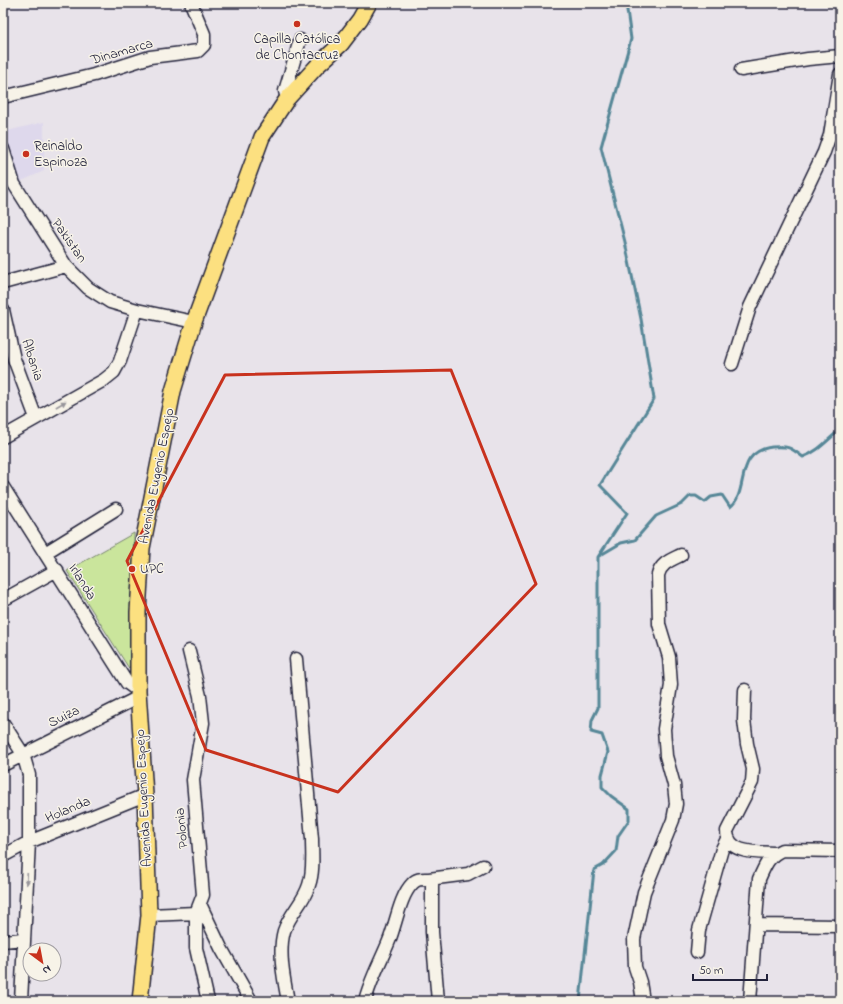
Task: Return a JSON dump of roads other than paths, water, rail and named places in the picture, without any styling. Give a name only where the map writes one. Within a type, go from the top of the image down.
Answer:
[{"type":"main road","name":"Avenida Eugenio Espejo","points":[[140,1001],[149,915],[145,795],[138,694],[138,612],[142,548],[173,391],[194,322],[256,151],[265,132],[287,99],[318,65],[341,44],[360,19],[369,3]]},
{"type":"street","name":"Dinamarca","points":[[3,96],[94,75],[150,57],[198,51],[204,45],[204,34],[191,3]]},
{"type":"street","points":[[287,99],[285,91],[300,40]]},
{"type":"street","points":[[741,70],[808,59],[840,56]]},
{"type":"street","points":[[732,364],[750,307],[824,152],[830,135],[840,74]]},
{"type":"street","name":"Pakistan","points":[[3,149],[9,187],[66,266],[88,288],[110,302],[137,310],[194,322]]},
{"type":"street","points":[[3,283],[66,266]]},
{"type":"street","name":"Albania","points":[[3,310],[14,359],[36,418]]},
{"type":"street","points":[[3,437],[104,380],[114,372],[120,361],[137,310]]},
{"type":"street","name":"Irlanda","points":[[3,487],[57,570],[127,683],[138,694]]},
{"type":"street","points":[[46,553],[116,509]]},
{"type":"street","points":[[643,1001],[640,982],[635,967],[634,939],[644,892],[674,820],[676,804],[674,785],[666,756],[664,729],[671,685],[669,657],[659,624],[658,575],[659,569],[666,562],[682,555]]},
{"type":"street","points":[[3,600],[57,570]]},
{"type":"street","name":"Polonia","points":[[189,651],[200,696],[203,723],[193,780],[203,895],[198,908],[196,948],[208,1001]]},
{"type":"street","points":[[288,1001],[284,978],[284,932],[290,916],[300,903],[310,884],[312,855],[312,839],[296,659]]},
{"type":"street","points":[[697,952],[699,930],[722,849],[727,839],[728,831],[752,782],[752,769],[744,720],[746,690]]},
{"type":"street","name":"Suiza","points":[[3,765],[138,694]]},
{"type":"street","points":[[3,723],[23,754],[29,775],[29,842],[21,1001]]},
{"type":"street","name":"Holanda","points":[[3,856],[29,842],[145,795]]},
{"type":"street","points":[[727,839],[733,846],[741,849],[779,852],[840,851]]},
{"type":"street","points":[[750,1001],[759,879],[766,862],[779,852]]},
{"type":"street","points":[[365,1001],[373,975],[390,940],[406,890],[413,882],[420,879],[429,880],[468,874],[483,866]]},
{"type":"street","points":[[429,880],[432,884],[432,932],[438,1001]]},
{"type":"street","points":[[149,915],[198,908],[251,1001]]},
{"type":"street","points":[[756,925],[840,926]]},
{"type":"street","points":[[3,941],[24,939]]},
{"type":"waterway","points":[[580,1001],[594,870],[603,865],[616,851],[618,836],[629,820],[629,809],[611,796],[602,787],[602,775],[608,752],[602,735],[591,732],[592,720],[598,708],[598,557],[627,513],[600,485],[654,399],[641,319],[625,242],[601,147],[631,39],[626,3]]},
{"type":"waterway","points":[[599,556],[621,543],[635,540],[656,516],[682,504],[690,496],[696,496],[705,502],[711,497],[722,495],[730,507],[740,492],[747,464],[752,456],[760,450],[772,447],[786,447],[792,449],[803,457],[818,449],[840,430]]},
{"type":"place","name":"Capilla Católica de Chontacruz","points":[[297,24]]},
{"type":"place","name":"Reinaldo Espinoza","points":[[26,154]]},
{"type":"place","name":"UPC","points":[[132,569]]}]
